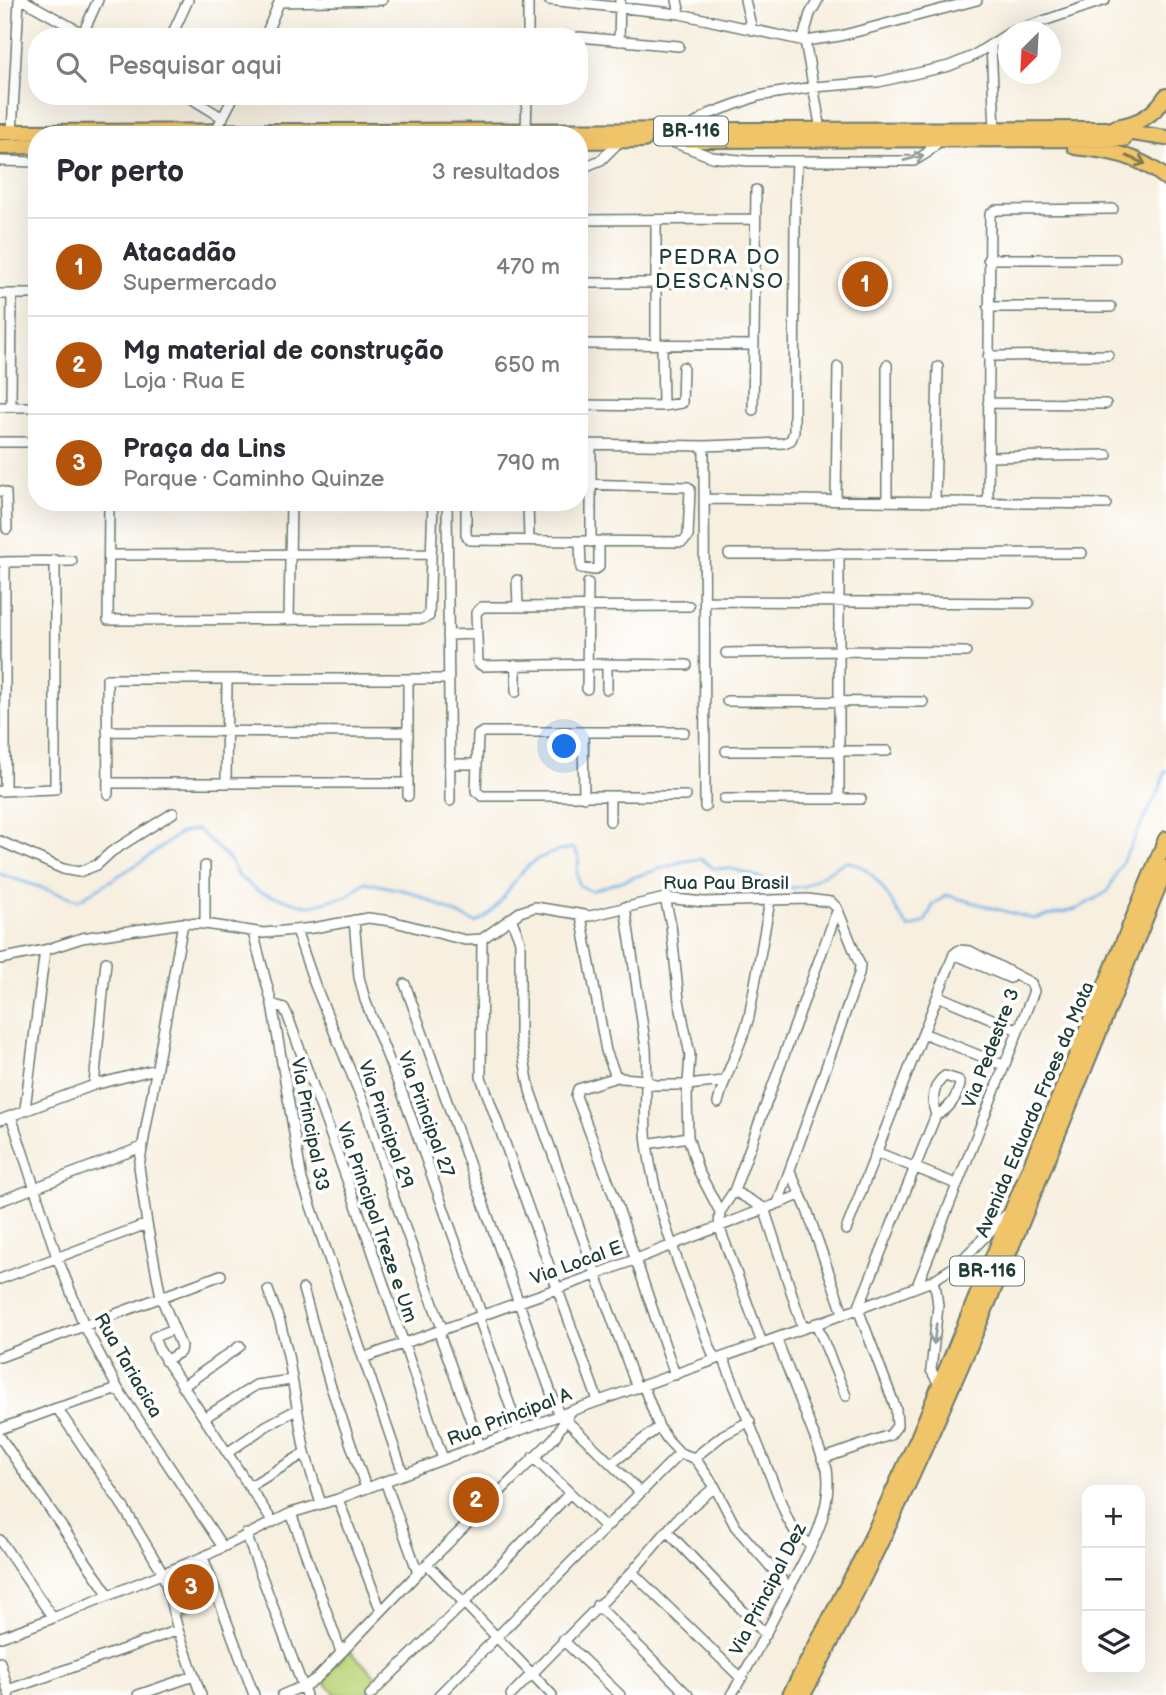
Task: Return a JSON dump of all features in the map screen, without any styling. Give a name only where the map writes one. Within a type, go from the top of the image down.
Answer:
[{"type":"highway","points":[[1105,129],[1134,124],[1146,118],[1166,96]]},
{"type":"highway","name":"BR-116","points":[[588,132],[1105,129],[1166,138]]},
{"type":"highway","points":[[6,132],[28,132]]},
{"type":"highway","points":[[588,141],[1166,138]]},
{"type":"highway","points":[[1021,139],[1114,151],[1146,163],[1166,178]]},
{"type":"highway","points":[[0,147],[28,146]]},
{"type":"highway","name":"Avenida Eduardo Froes da Mota","points":[[790,1695],[873,1535],[940,1386],[1166,839]]},
{"type":"highway","name":"Avenida Eduardo Froes da Mota","points":[[803,1695],[872,1564],[923,1452],[1166,868]]},
{"type":"street","points":[[6,132],[21,0],[73,28]]},
{"type":"street","points":[[88,28],[98,0]]},
{"type":"street","points":[[174,28],[188,0]]},
{"type":"street","points":[[269,28],[280,1],[382,0]]},
{"type":"street","points":[[528,0],[528,28]]},
{"type":"street","points":[[549,0],[621,4],[805,41],[840,36],[977,0]]},
{"type":"street","points":[[677,0],[680,14]]},
{"type":"street","points":[[745,0],[752,30]]},
{"type":"street","points":[[818,0],[807,23],[805,41],[821,130]]},
{"type":"street","points":[[1043,21],[1105,0]]},
{"type":"street","points":[[619,41],[621,4]]},
{"type":"street","points":[[588,38],[679,46]]},
{"type":"street","points":[[686,131],[699,119],[719,109],[769,93],[878,82],[926,71],[971,57],[998,40]]},
{"type":"street","points":[[991,45],[995,129]]},
{"type":"street","points":[[202,105],[223,118]]},
{"type":"street","points":[[218,126],[230,105]]},
{"type":"street","points":[[526,126],[527,105]]},
{"type":"street","points":[[660,139],[712,157],[748,161],[918,159],[939,141]]},
{"type":"street","points":[[588,165],[601,160],[620,141]]},
{"type":"street","points":[[0,161],[28,162]]},
{"type":"street","points":[[580,542],[581,568],[594,570],[599,567],[595,542],[591,444],[704,446],[784,443],[793,437],[797,161]]},
{"type":"street","points":[[753,410],[756,190]]},
{"type":"street","points":[[988,501],[988,259],[991,212],[996,209],[1113,209]]},
{"type":"street","points":[[588,220],[755,219]]},
{"type":"street","points":[[656,220],[663,405]]},
{"type":"street","points":[[988,259],[1115,259]]},
{"type":"street","points":[[588,283],[755,282]]},
{"type":"street","points":[[0,294],[28,295]]},
{"type":"street","points":[[11,407],[12,294]]},
{"type":"street","points":[[988,307],[1111,307]]},
{"type":"street","points":[[588,344],[753,345]]},
{"type":"street","points":[[988,356],[1108,355]]},
{"type":"street","points":[[887,365],[887,500]]},
{"type":"street","points":[[588,405],[682,403],[683,367]]},
{"type":"street","points":[[836,500],[838,367]]},
{"type":"street","points":[[935,500],[938,368]]},
{"type":"street","points":[[988,404],[1106,404]]},
{"type":"street","points":[[0,407],[28,407]]},
{"type":"street","points":[[0,442],[28,442]]},
{"type":"street","points":[[704,446],[705,807]]},
{"type":"street","points":[[987,457],[1107,455]]},
{"type":"street","points":[[467,511],[466,535],[469,540],[687,540],[690,489],[684,486],[588,484]]},
{"type":"street","points":[[0,491],[6,493],[7,529]]},
{"type":"street","points":[[705,499],[1106,504]]},
{"type":"street","points":[[109,511],[108,620],[426,618],[430,613],[433,511]]},
{"type":"street","points":[[289,620],[291,511]]},
{"type":"street","points":[[447,511],[450,801]]},
{"type":"street","points":[[528,511],[529,540]]},
{"type":"street","points":[[839,553],[839,799]]},
{"type":"street","points":[[729,554],[1082,553]]},
{"type":"street","points":[[109,555],[431,554]]},
{"type":"street","points":[[55,560],[55,789],[2,791],[2,562],[55,560],[72,561]]},
{"type":"street","points":[[517,580],[518,607]]},
{"type":"street","points":[[587,688],[588,583]]},
{"type":"street","points":[[706,601],[1029,603]]},
{"type":"street","points":[[687,666],[479,664],[476,613],[479,608],[689,606]]},
{"type":"street","points":[[448,635],[476,634]]},
{"type":"street","points":[[726,653],[966,652]]},
{"type":"street","points":[[607,664],[607,689]]},
{"type":"street","points":[[516,665],[516,692]]},
{"type":"street","points":[[108,794],[107,679],[448,678]]},
{"type":"street","points":[[408,679],[408,796]]},
{"type":"street","points":[[226,783],[227,680]]},
{"type":"street","points":[[727,701],[923,702]]},
{"type":"street","points":[[107,731],[408,732]]},
{"type":"street","points":[[684,732],[483,732],[478,736],[476,791],[480,796],[686,796]]},
{"type":"street","points":[[583,732],[584,797]]},
{"type":"street","points":[[726,751],[887,751]]},
{"type":"street","points":[[449,764],[476,764]]},
{"type":"street","points":[[107,783],[408,783]]},
{"type":"street","points":[[610,797],[610,821]]},
{"type":"street","points":[[724,799],[861,799]]},
{"type":"street","points":[[0,841],[63,869],[79,872],[89,870],[111,852],[173,813]]},
{"type":"street","points":[[205,866],[205,924]]},
{"type":"street","points":[[665,898],[671,925],[679,1000],[691,1055],[688,1137],[698,1170],[720,1212]]},
{"type":"street","name":"Rua Pau Brasil","points":[[482,939],[511,918],[528,909],[541,907],[590,916],[665,898],[704,902],[816,899],[831,902],[837,911]]},
{"type":"street","points":[[718,1103],[723,1081],[746,1027],[770,901]]},
{"type":"street","points":[[625,907],[646,1048],[647,1080],[644,1102],[654,1183],[673,1244],[719,1359],[750,1421],[788,1520],[796,1533],[811,1545]]},
{"type":"street","points":[[778,1203],[859,974],[860,965],[837,911]]},
{"type":"street","points":[[762,1343],[719,1226],[720,1212],[734,1191],[837,911]]},
{"type":"street","points":[[581,916],[606,1051],[617,1077]]},
{"type":"street","points":[[0,959],[45,950],[82,938],[183,923],[275,933],[368,918],[391,921],[465,940],[482,939],[481,1077],[598,1401]]},
{"type":"street","points":[[511,918],[520,941],[520,1037],[530,1091],[640,1387],[659,1427],[680,1453],[694,1458],[715,1487],[739,1532],[789,1588]]},
{"type":"street","name":"Via Principal 27","points":[[354,920],[362,992],[404,1098],[519,1431]]},
{"type":"street","points":[[166,1361],[181,1349],[161,1297],[139,1176],[183,923]]},
{"type":"street","name":"Via Principal 29","points":[[296,930],[315,985],[366,1109],[480,1446]]},
{"type":"street","name":"Via Principal 33","points":[[253,932],[272,1004],[302,1180],[403,1473]]},
{"type":"street","points":[[25,1109],[45,950]]},
{"type":"street","name":"Via Pedestre 3","points":[[846,1230],[954,954],[959,950],[970,951],[1031,983],[1033,988],[1018,1030],[917,1286]]},
{"type":"street","points":[[94,1085],[106,962]]},
{"type":"street","points":[[405,984],[486,1205],[517,1303],[565,1415],[640,1492]]},
{"type":"street","points":[[938,996],[1018,1030]]},
{"type":"street","name":"Via Principal Treze e Um","points":[[272,1004],[285,1009],[287,1014],[369,1241],[402,1345],[443,1459]]},
{"type":"street","points":[[923,1033],[1003,1065]]},
{"type":"street","points":[[0,1120],[94,1085],[156,1069]]},
{"type":"street","points":[[675,1375],[615,1199],[576,1096],[578,1089],[617,1077],[647,1080],[654,1084],[688,1085],[723,1081]]},
{"type":"street","points":[[822,1459],[894,1431],[897,1426],[897,1415],[858,1309],[936,1115],[933,1104],[937,1085],[942,1077],[959,1082],[959,1089],[948,1108],[936,1115]]},
{"type":"street","points":[[0,1114],[10,1116]]},
{"type":"street","name":"Rua Tariacica","points":[[10,1116],[57,1257],[84,1325],[118,1389],[222,1546]]},
{"type":"street","points":[[647,1143],[688,1137]]},
{"type":"street","points":[[0,1200],[142,1147]]},
{"type":"street","points":[[876,1152],[956,1184]]},
{"type":"street","points":[[790,1171],[843,1313]]},
{"type":"street","points":[[734,1191],[764,1208],[803,1328]]},
{"type":"street","name":"Via Local E","points":[[363,1358],[598,1274],[800,1195]]},
{"type":"street","name":"Rua Principal A","points":[[0,1637],[164,1577],[291,1513],[338,1499],[932,1280],[957,1265],[1014,1207]]},
{"type":"street","points":[[0,1279],[147,1224]]},
{"type":"street","points":[[0,1357],[220,1275]]},
{"type":"street","points":[[932,1280],[938,1306],[931,1370],[940,1386]]},
{"type":"street","points":[[303,1289],[330,1384],[366,1488]]},
{"type":"street","points":[[268,1290],[280,1322],[305,1452],[320,1504]]},
{"type":"street","points":[[816,1323],[846,1396]]},
{"type":"street","points":[[174,1329],[153,1339],[272,1521]]},
{"type":"street","name":"Via Principal Dez","points":[[731,1695],[766,1635],[811,1545],[825,1508],[828,1489],[827,1469],[776,1338]]},
{"type":"street","points":[[182,1387],[240,1346]]},
{"type":"street","points":[[204,1418],[256,1385],[290,1380]]},
{"type":"street","points":[[0,1429],[118,1389]]},
{"type":"street","points":[[57,1408],[117,1497],[164,1577],[178,1630],[201,1695]]},
{"type":"street","points":[[227,1453],[248,1437],[296,1410]]},
{"type":"street","points":[[282,1695],[305,1691],[380,1611],[554,1438],[565,1415]]},
{"type":"street","points":[[694,1458],[723,1435],[750,1421]]},
{"type":"street","points":[[611,1464],[659,1427]]},
{"type":"street","points":[[0,1437],[109,1595]]},
{"type":"street","points":[[249,1487],[305,1452]]},
{"type":"street","points":[[439,1695],[680,1453]]},
{"type":"street","points":[[533,1457],[605,1527]]},
{"type":"street","points":[[385,1481],[418,1573]]},
{"type":"street","points":[[512,1695],[632,1572],[679,1517],[715,1487]]},
{"type":"street","points":[[370,1695],[569,1494]]},
{"type":"street","points":[[338,1499],[380,1611]]},
{"type":"street","points":[[291,1513],[341,1652]]},
{"type":"street","points":[[668,1532],[766,1635]]},
{"type":"street","points":[[246,1534],[305,1691]]},
{"type":"street","points":[[0,1540],[54,1618]]},
{"type":"street","points":[[203,1557],[254,1695]]},
{"type":"street","points":[[427,1564],[552,1695]]},
{"type":"street","points":[[632,1572],[741,1678]]},
{"type":"street","points":[[164,1577],[186,1589],[188,1595],[185,1604],[173,1612]]},
{"type":"street","points":[[597,1605],[688,1695]]},
{"type":"street","points":[[0,1662],[9,1692],[178,1630]]},
{"type":"street","points":[[563,1640],[620,1695]]},
{"type":"street","points":[[138,1695],[194,1676]]},
{"type":"green space","points":[[202,1561],[214,1598],[178,1615],[167,1577]]},
{"type":"green space","points":[[349,1650],[378,1678],[366,1695],[337,1695],[322,1680]]},
{"type":"waterway","points":[[0,874],[79,900],[144,860],[180,833],[197,829],[230,860],[237,875],[259,892],[308,906],[347,896],[365,882],[411,892],[476,923],[497,906],[529,865],[547,855],[573,848],[579,857],[579,885],[591,891],[684,861],[701,859],[713,868],[733,869],[792,888],[805,886],[846,861],[862,867],[876,879],[909,928],[925,922],[933,905],[946,895],[1033,919],[1077,909],[1107,892],[1160,788],[1166,770]]},
{"type":"place","name":"Atacadão","points":[[865,284]]},
{"type":"place","name":"Mg material de construção","points":[[476,1500]]},
{"type":"place","name":"Praça da Lins","points":[[191,1587]]},
{"type":"district","name":"PEDRA DO DESCANSO","points":[[720,269]]}]
